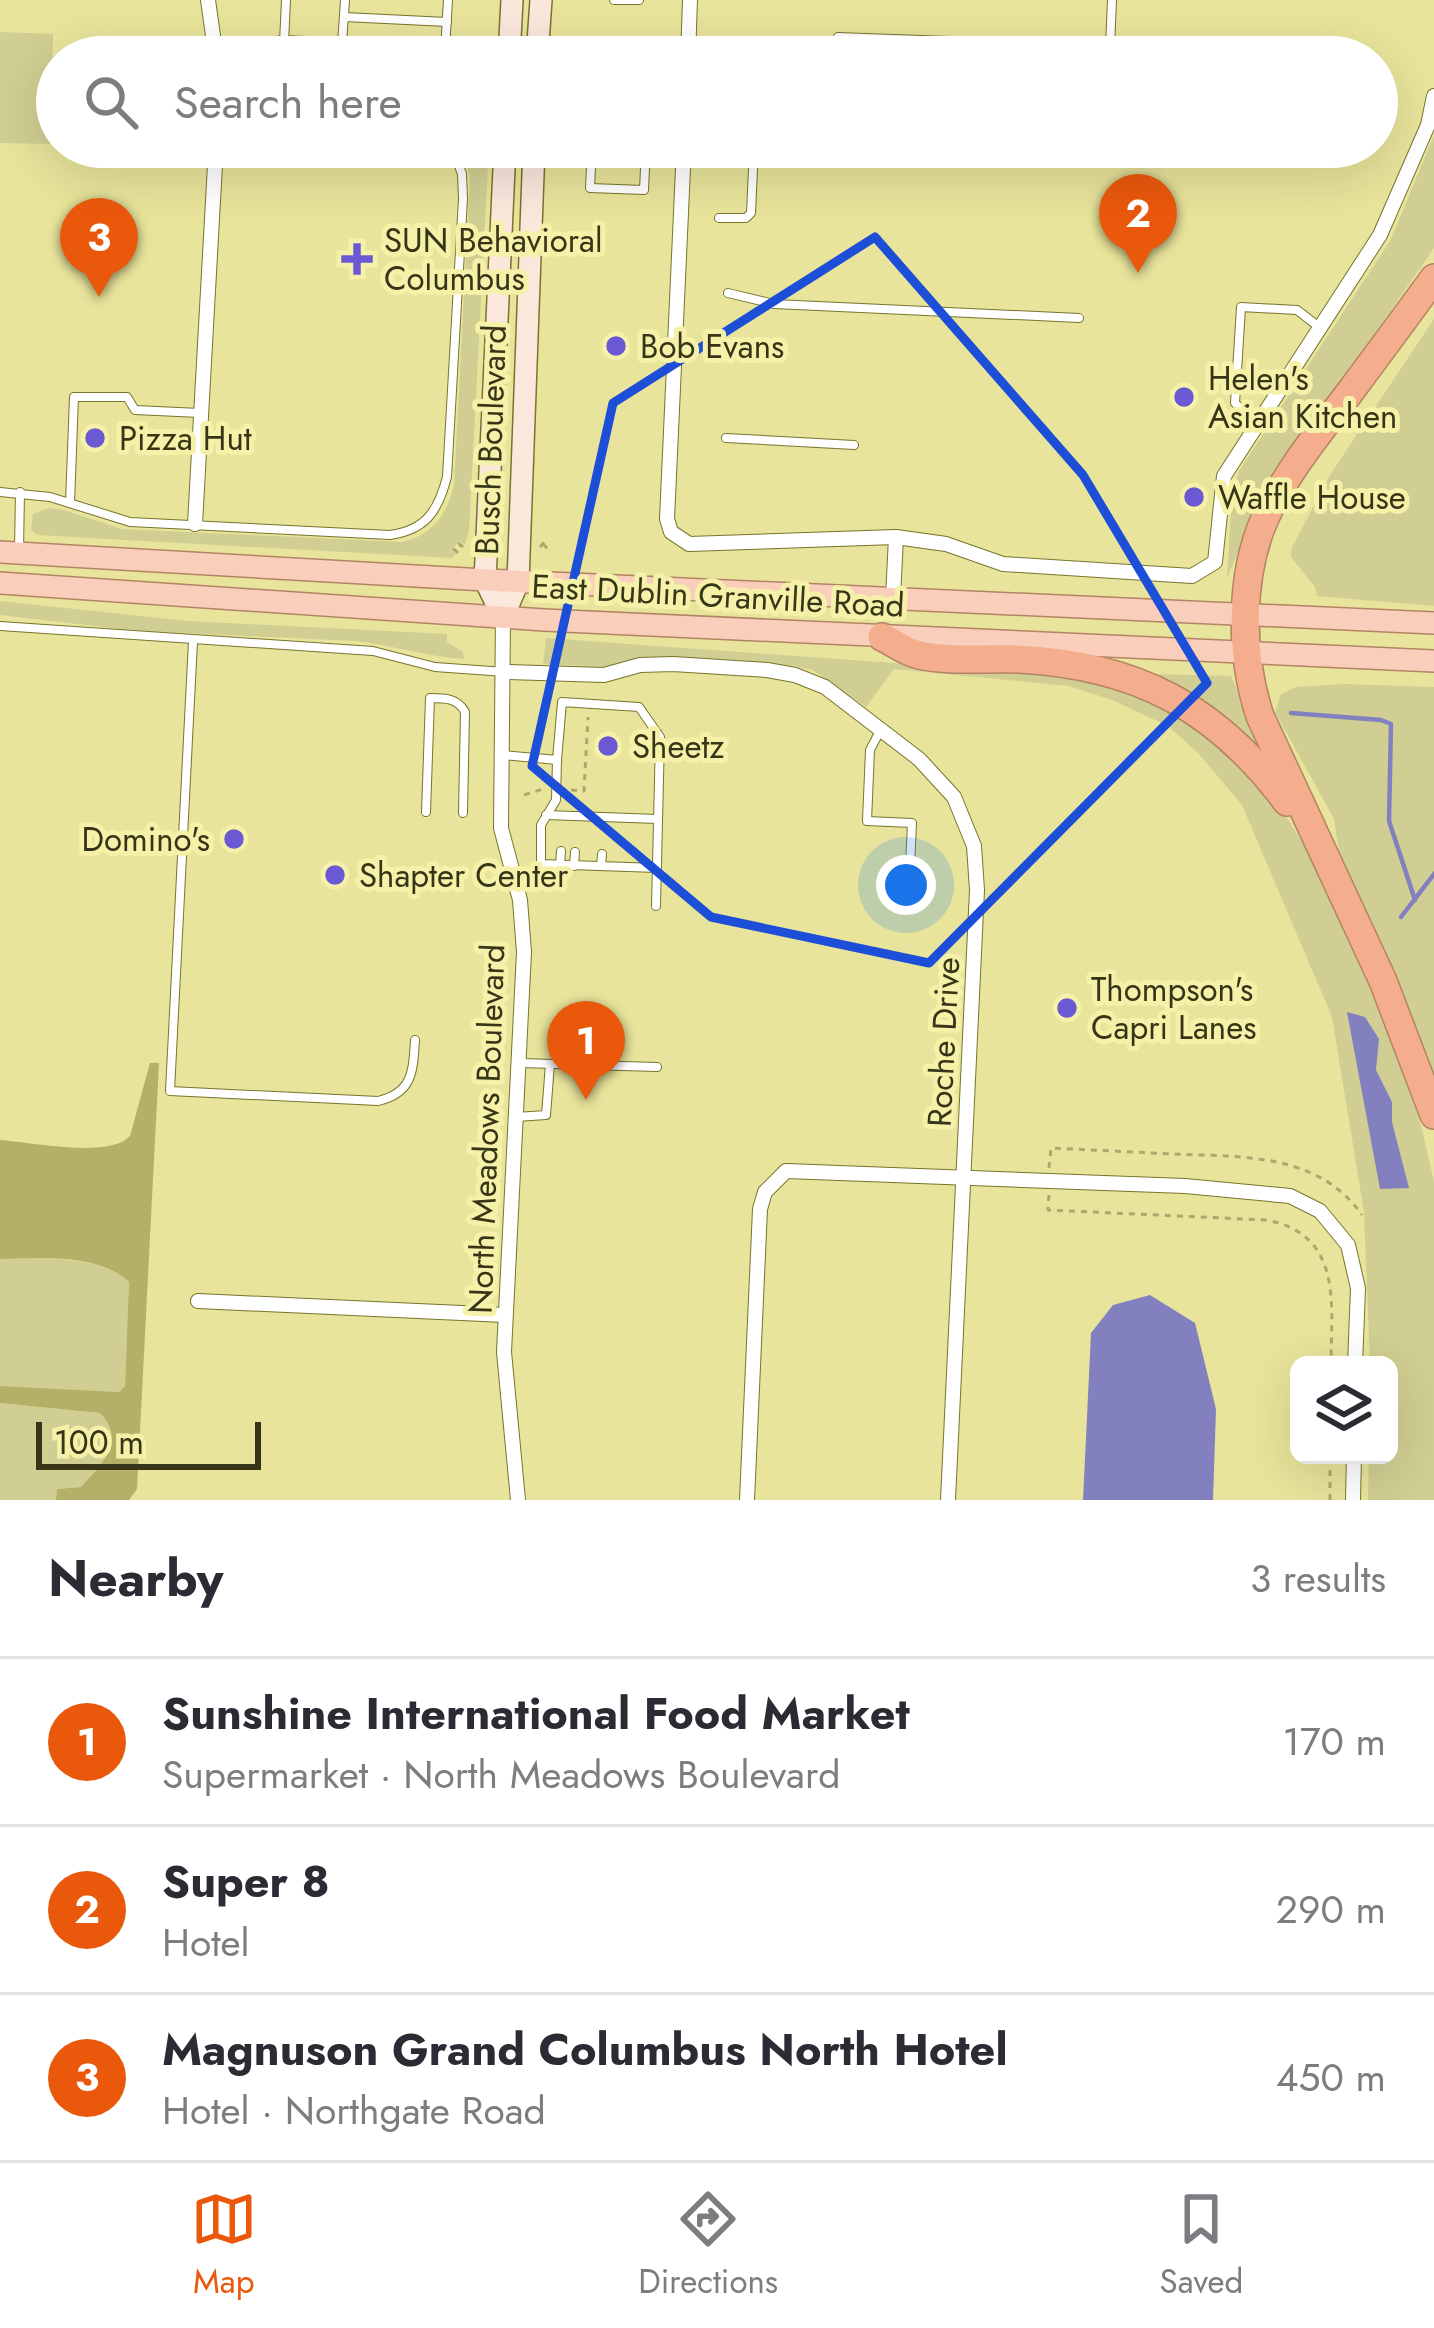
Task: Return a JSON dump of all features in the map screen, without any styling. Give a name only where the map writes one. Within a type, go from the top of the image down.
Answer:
[{"type":"highway","points":[[1434,278],[1282,487],[1250,567],[1247,614],[1250,688],[1260,716],[1383,981],[1434,1115]]},
{"type":"highway","points":[[882,637],[917,655],[1068,662],[1140,681],[1176,698],[1227,735],[1270,780],[1314,838]]},
{"type":"main road","points":[[511,36],[512,0]]},
{"type":"main road","points":[[538,36],[541,0]]},
{"type":"main road","name":"Busch Boulevard","points":[[503,617],[485,580],[504,168]]},
{"type":"main road","name":"Busch Boulevard","points":[[503,617],[518,582],[533,168]]},
{"type":"main road","name":"East Dublin Granville Road","points":[[9,552],[518,582],[1434,623]]},
{"type":"main road","name":"East Dublin Granville Road","points":[[0,583],[503,617],[1434,662]]},
{"type":"street","points":[[208,0],[213,36]]},
{"type":"street","points":[[689,36],[690,0]]},
{"type":"street","points":[[1256,424],[1380,235],[1428,125],[1434,96]]},
{"type":"street","points":[[195,524],[215,168]]},
{"type":"street","name":"East Dublin Granville Road","points":[[684,168],[667,519],[671,532],[689,544],[896,537],[946,544],[1003,564],[1192,576],[1215,562],[1224,476],[1256,424]]},
{"type":"street","name":"East Dublin Granville Road","points":[[893,598],[896,537]]},
{"type":"street","name":"North Meadows Boulevard","points":[[503,617],[501,829],[520,900],[524,952],[506,1316],[506,1391],[518,1466],[518,1500]]},
{"type":"street","name":"Roche Drive","points":[[505,672],[604,675],[653,663],[795,675],[825,688],[919,759],[954,797],[974,846],[977,890],[948,1500]]},
{"type":"street","points":[[747,1500],[760,1209],[764,1192],[786,1172],[809,1169],[1184,1186],[1290,1196],[1320,1211],[1348,1245],[1358,1288],[1355,1356]]},
{"type":"street","points":[[198,1301],[506,1316]]},
{"type":"street","points":[[1353,1500],[1354,1464]]},
{"type":"lane","points":[[284,36],[286,0]]},
{"type":"lane","points":[[343,36],[345,0]]},
{"type":"lane","points":[[446,36],[448,0]]},
{"type":"lane","points":[[614,0],[639,0]]},
{"type":"lane","points":[[1110,36],[1112,0]]},
{"type":"lane","points":[[344,17],[447,22]]},
{"type":"lane","name":"Busch Boulevard","points":[[195,524],[390,535],[411,532],[428,521],[440,502],[449,445],[464,200],[460,168]]},
{"type":"lane","points":[[591,168],[590,188],[644,190],[645,168]]},
{"type":"lane","points":[[719,218],[746,218],[751,213],[753,168]]},
{"type":"lane","points":[[728,293],[774,304],[1079,318]]},
{"type":"lane","points":[[1256,424],[1235,403],[1240,308],[1297,310],[1320,328]]},
{"type":"lane","points":[[70,503],[74,397],[127,397],[135,410],[202,413]]},
{"type":"lane","points":[[726,437],[854,445]]},
{"type":"lane","points":[[0,492],[70,503],[116,520],[195,524]]},
{"type":"lane","points":[[9,552],[20,492]]},
{"type":"lane","points":[[0,626],[373,651],[434,667],[505,672]]},
{"type":"lane","points":[[193,641],[170,1091],[378,1102],[394,1097],[412,1077],[415,1040]]},
{"type":"lane","points":[[426,812],[430,698],[445,698],[462,705],[465,712],[463,813]]},
{"type":"lane","points":[[656,906],[657,868],[660,736],[640,706],[562,702],[556,800],[542,826],[541,864],[657,868]]},
{"type":"lane","points":[[881,730],[870,749],[867,821],[912,823],[908,910]]},
{"type":"lane","points":[[501,755],[557,760]]},
{"type":"lane","points":[[546,814],[658,819]]},
{"type":"lane","points":[[562,827],[563,815]]},
{"type":"lane","points":[[576,816],[576,827]]},
{"type":"lane","points":[[603,817],[603,829]]},
{"type":"lane","points":[[627,818],[627,831]]},
{"type":"lane","points":[[645,818],[645,832]]},
{"type":"lane","points":[[560,865],[561,851]]},
{"type":"lane","points":[[574,866],[575,852]]},
{"type":"lane","points":[[601,866],[602,854]]},
{"type":"lane","points":[[625,867],[626,856]]},
{"type":"lane","points":[[643,856],[643,868]]},
{"type":"lane","points":[[518,1063],[657,1067]]},
{"type":"lane","points":[[516,1117],[546,1115],[550,1064]]},
{"type":"path","points":[[458,554],[454,549],[459,544],[463,547]]},
{"type":"path","points":[[543,544],[546,553]]},
{"type":"path","points":[[571,790],[584,791],[588,709]]},
{"type":"path","points":[[524,795],[543,790]]},
{"type":"path","points":[[1032,1167],[1050,1168],[1051,1148],[1258,1158],[1311,1172],[1345,1195],[1362,1215]]},
{"type":"path","points":[[1049,1190],[1048,1210],[1266,1220],[1298,1231],[1317,1248],[1328,1273],[1331,1356]]},
{"type":"path","points":[[1330,1464],[1330,1500]]},
{"type":"highlighted area","points":[[875,237],[1083,475],[1207,683],[929,963],[711,917],[532,766],[613,403]]},
{"type":"shaded area","points":[[0,32],[53,34],[36,36],[36,144],[0,143]]},
{"type":"shaded area","points":[[1434,136],[1434,248],[1262,497],[1227,578],[1232,493],[1239,471],[1390,241]]},
{"type":"shaded area","points":[[468,168],[488,168],[469,530],[465,544],[458,542],[452,558],[37,535],[31,530],[33,514],[48,508],[122,529],[403,542],[430,528],[443,514],[454,485]]},
{"type":"shaded area","points":[[1434,319],[1434,606],[1317,596],[1291,557],[1291,549],[1332,472]]},
{"type":"shaded area","points":[[0,601],[187,621],[447,634],[447,642],[462,651],[465,659],[355,641],[137,631],[0,615]]},
{"type":"shaded area","points":[[546,638],[1059,675],[1139,693],[1208,733],[1278,804],[1306,848],[1395,1047],[1422,1129],[1434,1182],[1434,1500],[1368,1500],[1369,1464],[1398,1464],[1398,1356],[1370,1356],[1364,1212],[1332,1017],[1242,805],[1197,752],[1168,726],[1069,686],[894,669],[866,707],[813,670],[794,666],[652,657],[604,667],[543,664]]},
{"type":"shaded area","points":[[1151,674],[1231,676],[1259,742],[1254,745]]},
{"type":"shaded area","points":[[1296,687],[1434,687],[1434,1083],[1340,858],[1334,819],[1275,712],[1281,694]]},
{"type":"shaded area","points":[[1347,1012],[1365,1017],[1379,1039],[1376,1070],[1392,1102],[1392,1122],[1409,1188],[1380,1189]]},
{"type":"shaded area","points":[[150,1063],[159,1063],[137,1489],[129,1500],[56,1500],[57,1489],[81,1487],[103,1461],[111,1443],[108,1423],[100,1413],[0,1403],[0,1386],[119,1392],[125,1386],[129,1282],[116,1272],[84,1262],[0,1259],[0,1140],[88,1148],[120,1143],[130,1136]]},
{"type":"shaded area","points":[[0,1259],[84,1262],[129,1282],[125,1386],[119,1392],[0,1386]]},
{"type":"shaded area","points":[[1150,1295],[1195,1323],[1216,1409],[1213,1500],[1083,1500],[1091,1333],[1113,1305]]},
{"type":"shaded area","points":[[0,1403],[100,1413],[111,1433],[108,1452],[81,1487],[57,1489],[56,1500],[0,1500]]},
{"type":"waterway","points":[[1291,713],[1391,724],[1389,821],[1415,900]]},
{"type":"waterway","points":[[1401,917],[1434,874]]},
{"type":"place","name":"SUN Behavioral Columbus","points":[[357,259]]},
{"type":"place","name":"Super 8","points":[[1138,273]]},
{"type":"place","name":"Magnuson Grand Columbus North Hotel","points":[[99,297]]},
{"type":"place","name":"Bob Evans","points":[[616,346]]},
{"type":"place","name":"Helen's Asian Kitchen","points":[[1184,397]]},
{"type":"place","name":"Pizza Hut","points":[[95,438]]},
{"type":"place","name":"Waffle House","points":[[1194,497]]},
{"type":"place","name":"Sheetz","points":[[608,746]]},
{"type":"place","name":"Domino's","points":[[234,839]]},
{"type":"place","name":"Shapter Center","points":[[335,875]]},
{"type":"place","name":"Thompson's Capri Lanes","points":[[1067,1008]]},
{"type":"place","name":"Sunshine International Food Market","points":[[586,1100]]}]
